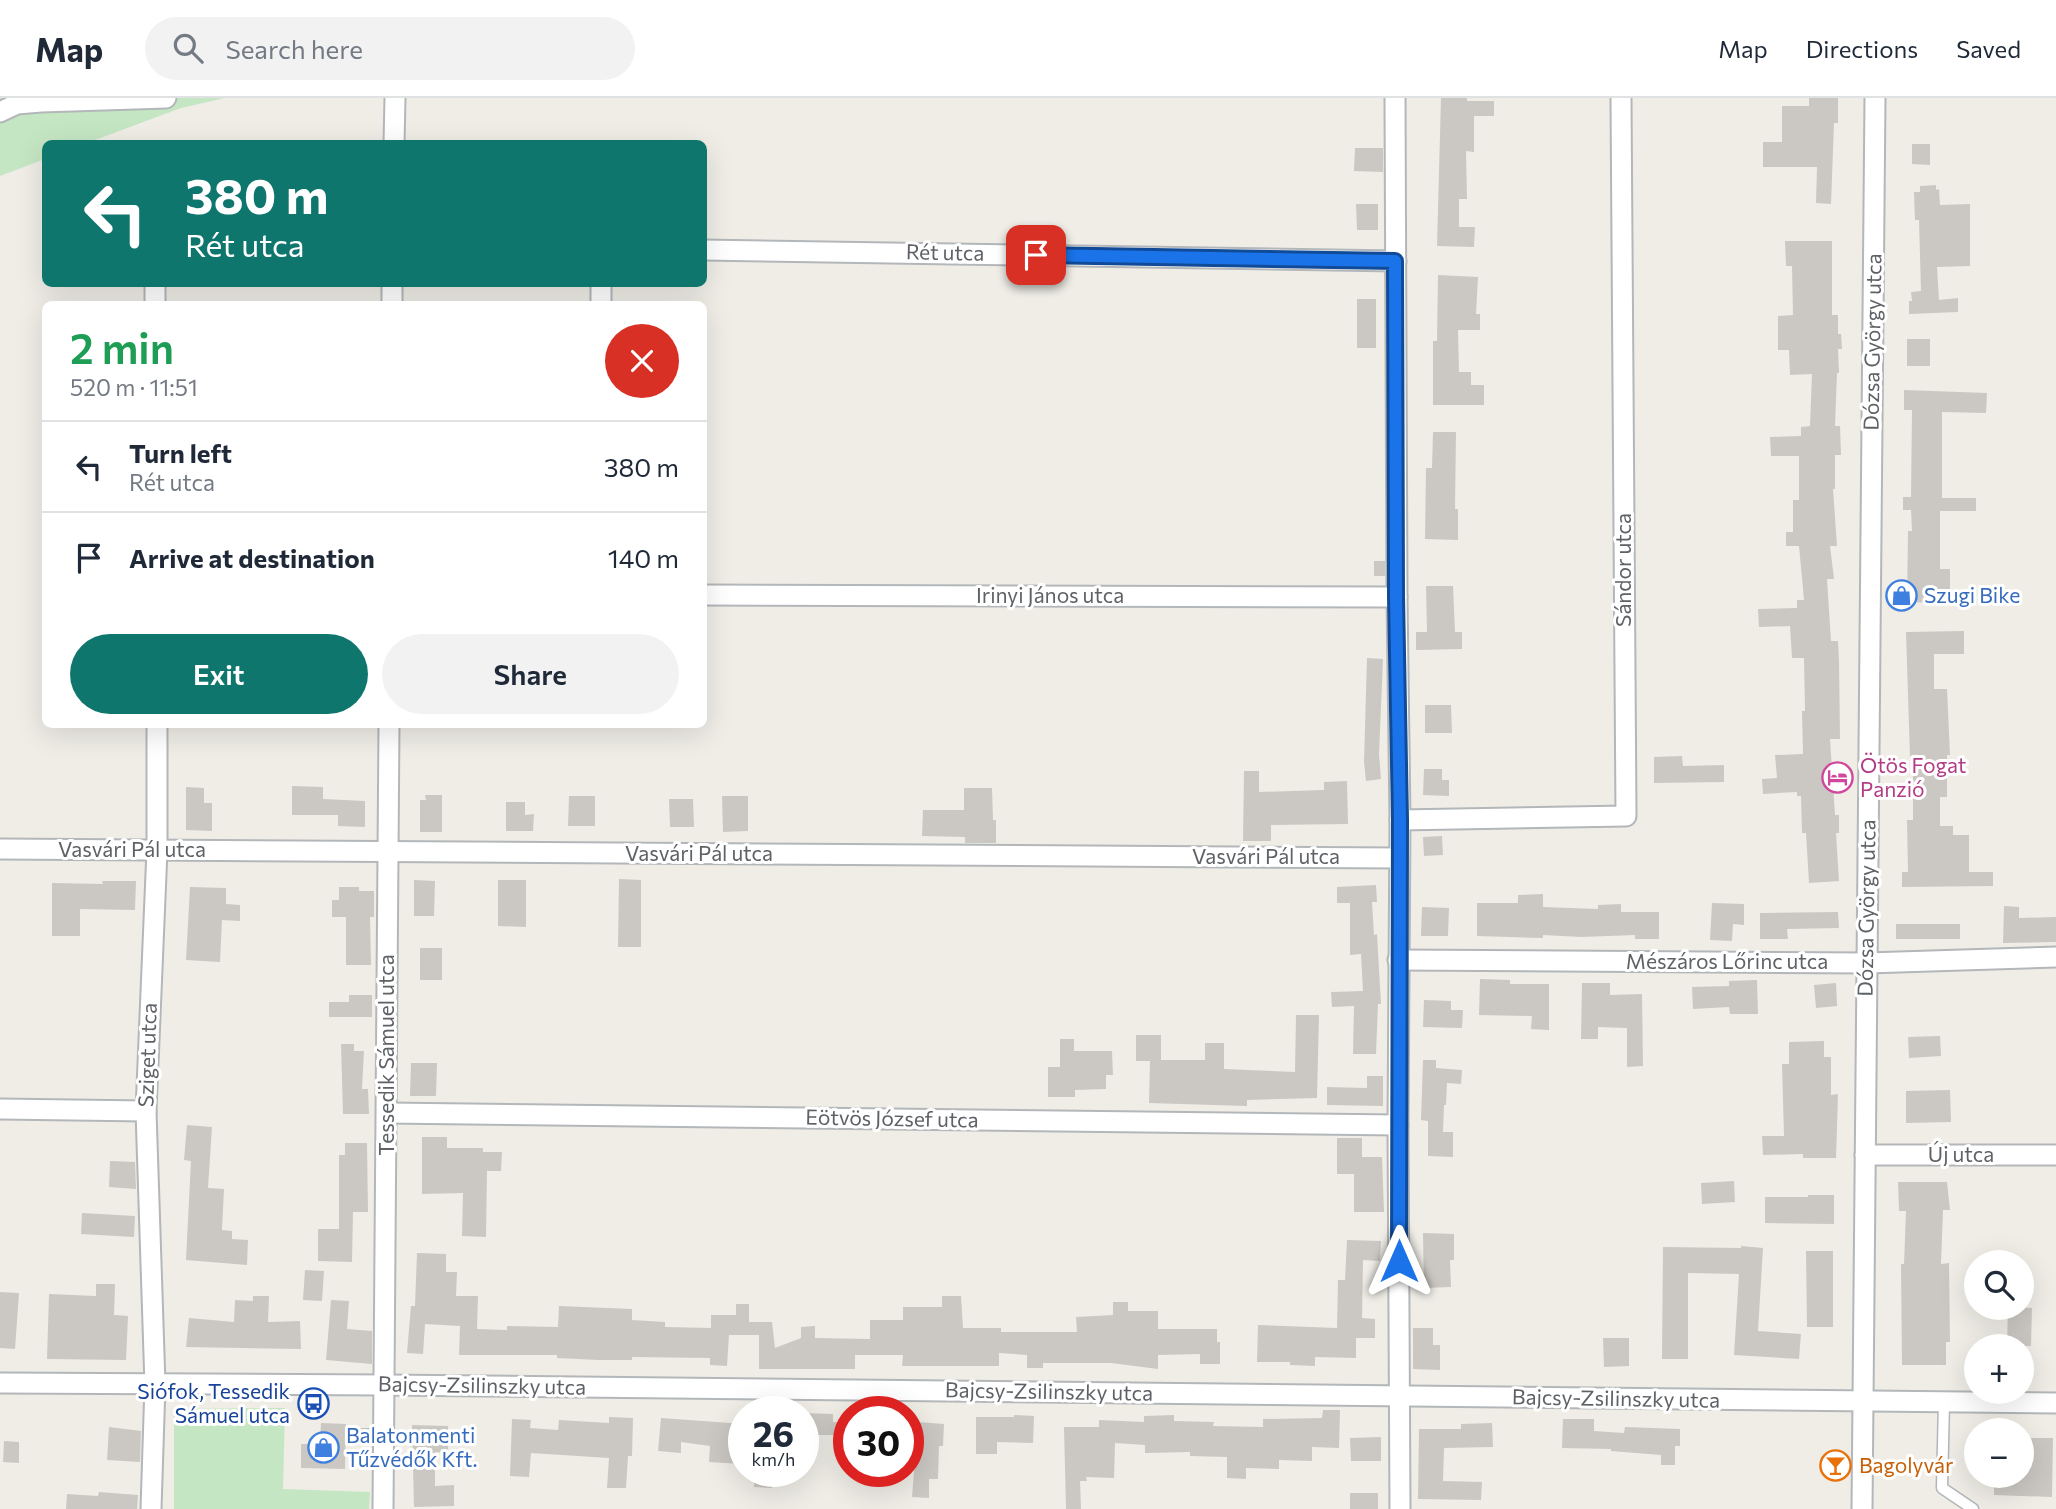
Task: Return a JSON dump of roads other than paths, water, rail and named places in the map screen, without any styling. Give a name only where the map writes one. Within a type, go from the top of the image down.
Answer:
[{"type":"street","points":[[0,112],[18,104],[41,102],[166,98]]},
{"type":"street","points":[[394,140],[395,98]]},
{"type":"street","points":[[1395,98],[1396,597],[1400,820],[1399,1509]]},
{"type":"street","name":"Sándor utca","points":[[1400,820],[1626,816],[1620,98]]},
{"type":"street","name":"Dózsa György utca","points":[[1862,1509],[1875,98]]},
{"type":"street","name":"Rét utca","points":[[707,250],[1395,261]]},
{"type":"street","name":"Irinyi János utca","points":[[707,595],[1396,597]]},
{"type":"street","name":"Sziget utca","points":[[151,1509],[155,1385],[146,1111],[157,850],[157,728]]},
{"type":"street","name":"Tessedik Sámuel utca","points":[[383,1509],[389,728]]},
{"type":"street","name":"Vasvári Pál utca","points":[[0,849],[1399,858]]},
{"type":"street","name":"Mészáros Lőrinc utca","points":[[1398,960],[1867,963],[2056,957]]},
{"type":"street","points":[[0,1109],[146,1111]]},
{"type":"street","name":"Eötvös József utca","points":[[387,1113],[1398,1125]]},
{"type":"street","name":"Új utca","points":[[1866,1155],[2056,1155]]},
{"type":"street","name":"Bajcsy-Zsilinszky utca","points":[[0,1384],[385,1385],[2056,1403]]},
{"type":"lane","points":[[1944,1402],[1942,1488],[1973,1509]]},
{"type":"lane","points":[[356,1435],[384,1434]]},
{"type":"place","name":"Szugi Bike","points":[[1901,596]]},
{"type":"place","name":"Ötös Fogat Panzió","points":[[1837,778]]},
{"type":"place","name":"Siófok, Tessedik Sámuel utca","points":[[313,1404]]},
{"type":"place","name":"Balatonmenti Tűzvédők Kft.","points":[[323,1448]]},
{"type":"place","name":"Bagolyvár","points":[[1836,1466]]}]
